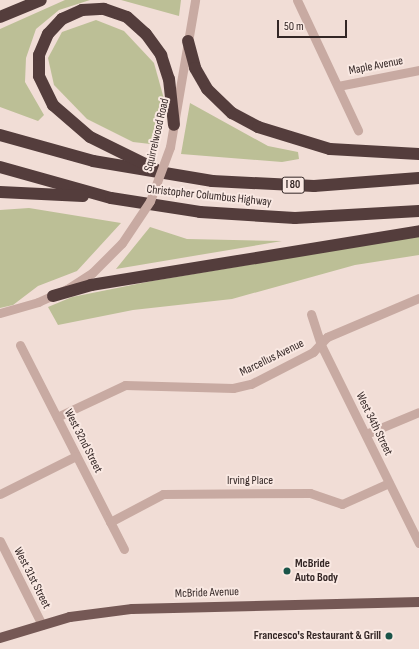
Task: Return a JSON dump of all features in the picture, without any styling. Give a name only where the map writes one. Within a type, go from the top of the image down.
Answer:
[{"type":"highway","points":[[0,17],[41,0]]},
{"type":"highway","points":[[168,176],[90,136],[53,105],[39,76],[39,54],[48,34],[62,19],[82,10],[104,9],[127,17],[146,34],[161,55],[169,79],[174,125]]},
{"type":"highway","points":[[188,41],[195,68],[207,89],[232,113],[258,127],[293,141],[330,149],[419,154]]},
{"type":"highway","name":"Christopher Columbus Highway","points":[[0,135],[66,155],[168,176],[280,185],[419,178]]},
{"type":"highway","name":"Christopher Columbus Highway","points":[[0,167],[112,198],[200,212],[263,217],[334,217],[419,211]]},
{"type":"highway","points":[[0,192],[112,198]]},
{"type":"highway","points":[[53,296],[91,284],[419,231]]},
{"type":"main road","name":"McBride Avenue","points":[[0,638],[42,625],[91,613],[132,609],[419,602]]},
{"type":"street","name":"Squirrelwood Road","points":[[0,313],[53,296],[92,273],[122,243],[150,201],[170,147],[195,0]]},
{"type":"street","points":[[297,0],[358,130]]},
{"type":"street","name":"Maple Avenue","points":[[338,86],[419,70]]},
{"type":"street","name":"Marcellus Avenue","points":[[57,417],[125,385],[242,387],[313,352],[327,337],[419,298]]},
{"type":"street","name":"West 34th Street","points":[[311,314],[321,345],[389,483],[416,530],[419,543]]},
{"type":"street","name":"West 32nd Street","points":[[20,345],[124,549]]},
{"type":"street","points":[[366,434],[419,412]]},
{"type":"street","points":[[0,494],[76,456]]},
{"type":"street","name":"Irving Place","points":[[110,522],[163,494],[310,493],[342,504],[389,483]]},
{"type":"street","name":"West 31st Street","points":[[0,541],[42,625]]},
{"type":"green space","points":[[65,0],[90,0],[59,10],[36,29],[26,58],[25,82],[44,115],[38,121],[0,107],[0,29]]},
{"type":"green space","points":[[121,0],[181,0],[179,16]]},
{"type":"green space","points":[[96,20],[124,31],[154,63],[164,99],[159,145],[133,142],[87,119],[54,85],[48,58],[62,32]]},
{"type":"green space","points":[[190,103],[268,146],[298,152],[299,159],[282,162],[181,154]]},
{"type":"green space","points":[[29,208],[121,223],[77,271],[38,286],[13,305],[0,308],[0,210]]},
{"type":"green space","points":[[150,227],[187,239],[282,241],[116,269]]},
{"type":"green space","points":[[419,236],[419,255],[355,265],[232,299],[133,310],[58,325],[48,307],[72,297],[152,281]]},
{"type":"place","name":"McBride Auto Body","points":[[287,571]]},
{"type":"place","name":"Francesco's Restaurant & Grill","points":[[389,636]]}]
